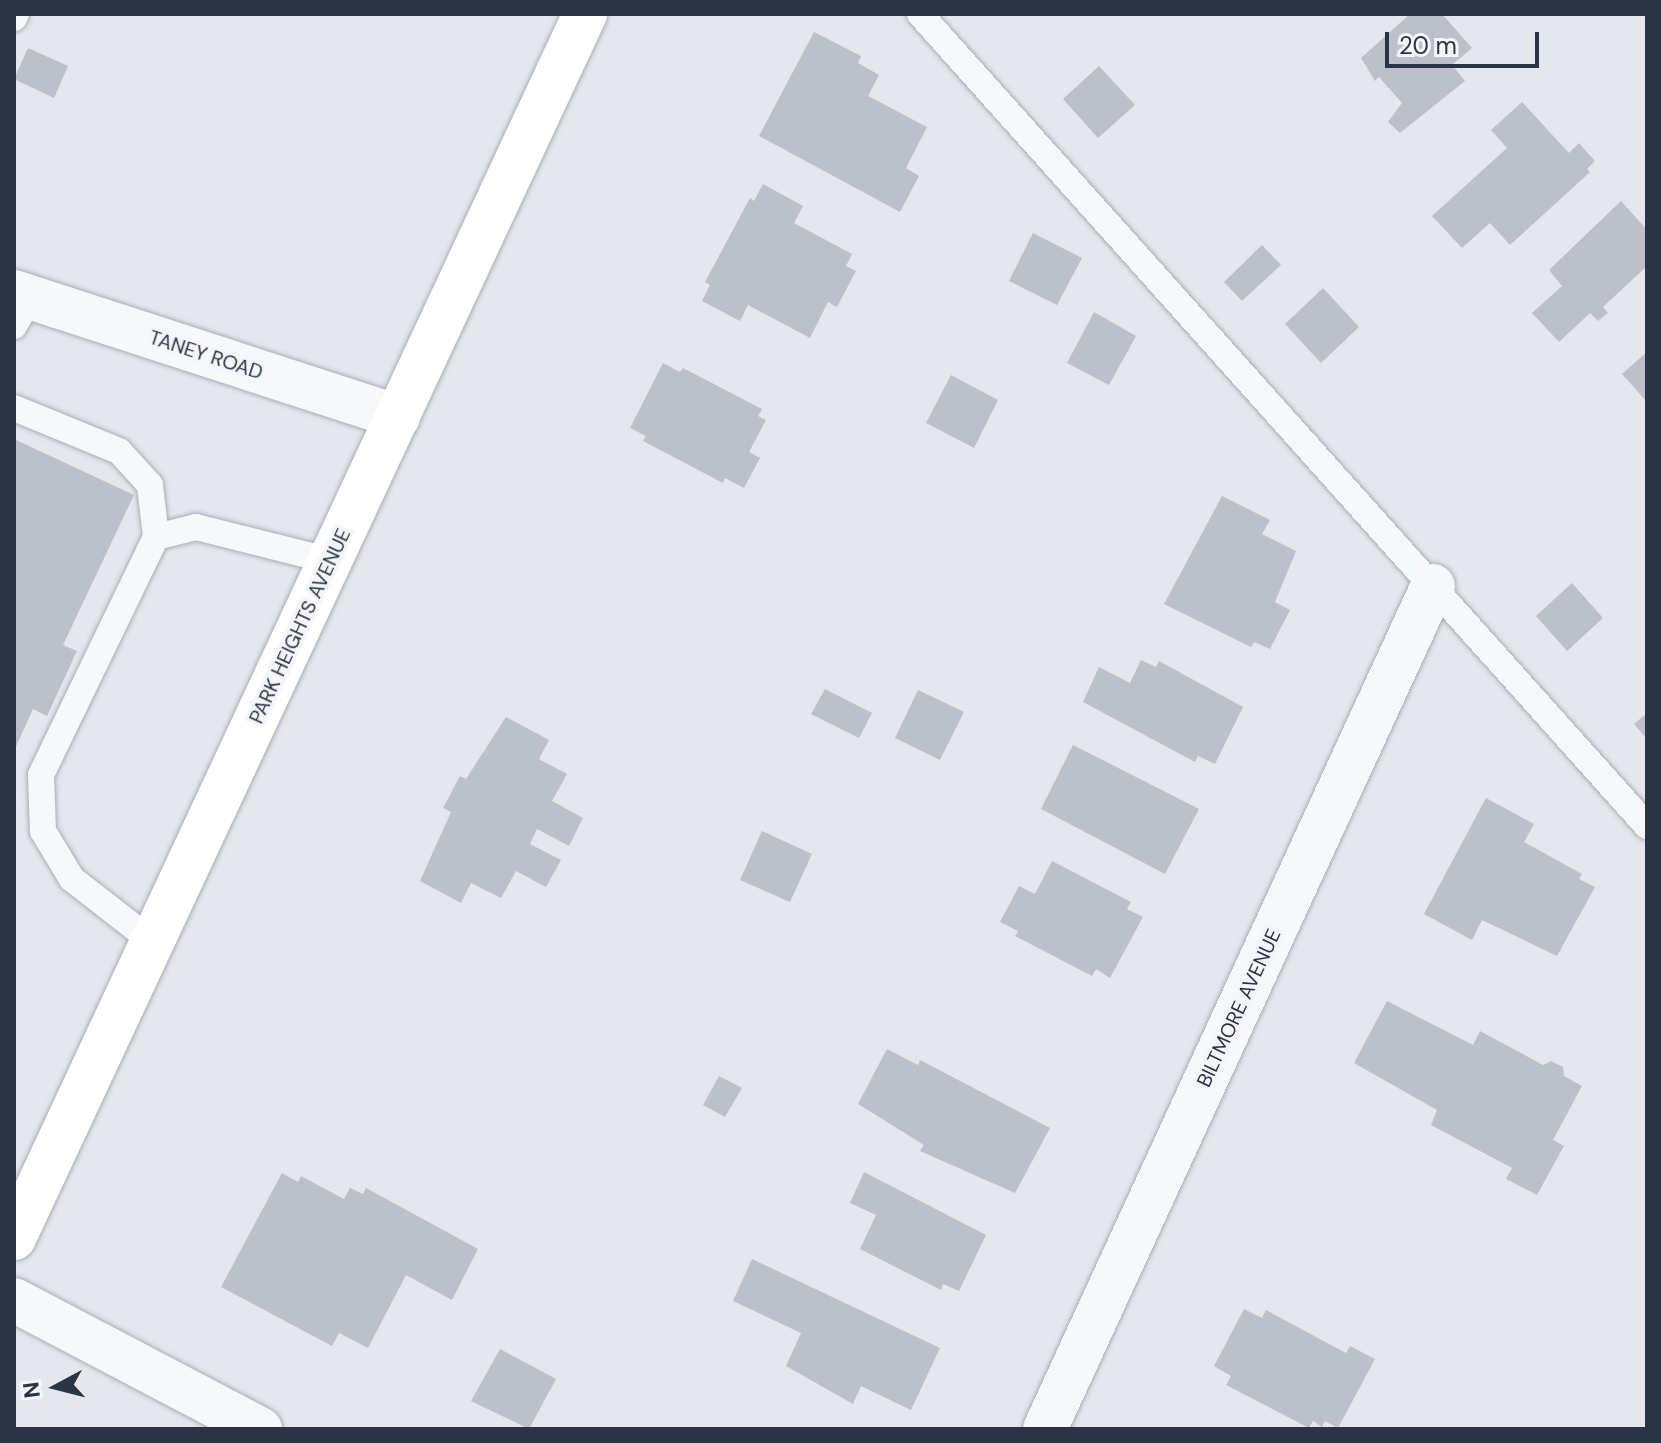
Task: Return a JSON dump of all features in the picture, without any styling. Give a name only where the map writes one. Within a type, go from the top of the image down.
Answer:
[{"type":"main road","name":"PARK HEIGHTS AVENUE","points":[[14,1238],[585,14]]},
{"type":"street","name":"TANEY ROAD","points":[[19,305],[398,417]]},
{"type":"street","name":"BILTMORE AVENUE","points":[[1045,1429],[1433,586]]},
{"type":"street","points":[[14,1300],[260,1429]]},
{"type":"lane","points":[[920,14],[1647,826]]},
{"type":"lane","points":[[14,408],[119,451],[150,485],[156,537],[41,775],[43,831],[72,879],[152,941]]},
{"type":"lane","points":[[156,537],[196,527],[331,561]]},
{"type":"building","points":[[1410,14],[1442,14],[1472,48],[1452,65],[1465,81],[1400,133],[1388,122],[1402,103],[1379,77],[1375,81],[1361,58]]},
{"type":"building","points":[[814,32],[861,56],[858,63],[879,75],[868,96],[927,127],[906,168],[919,176],[900,212],[759,136]]},
{"type":"building","points":[[28,48],[68,66],[54,98],[14,79]]},
{"type":"building","points":[[1099,66],[1135,105],[1098,138],[1063,99]]},
{"type":"building","points":[[1522,102],[1569,153],[1579,143],[1595,161],[1587,169],[1590,172],[1510,245],[1490,223],[1462,248],[1432,216],[1507,148],[1491,130]]},
{"type":"building","points":[[763,184],[803,206],[794,223],[852,254],[846,266],[856,271],[837,307],[828,302],[810,338],[748,305],[740,321],[702,301],[710,285],[705,282],[750,198],[754,201]]},
{"type":"building","points":[[1621,201],[1647,230],[1647,266],[1603,307],[1608,313],[1598,321],[1590,313],[1559,342],[1532,313],[1562,286],[1549,270]]},
{"type":"building","points":[[1033,233],[1082,258],[1057,305],[1009,281]]},
{"type":"building","points":[[1262,245],[1281,265],[1242,301],[1224,282]]},
{"type":"building","points":[[1323,288],[1359,327],[1321,363],[1285,324]]},
{"type":"building","points":[[1094,312],[1136,336],[1109,385],[1067,363]]},
{"type":"building","points":[[1647,352],[1647,402],[1622,374]]},
{"type":"building","points":[[663,363],[680,372],[683,368],[762,409],[758,416],[766,420],[749,452],[760,458],[744,488],[725,478],[723,483],[643,441],[646,436],[630,428]]},
{"type":"building","points":[[951,375],[998,400],[974,448],[926,423]]},
{"type":"building","points":[[14,439],[134,495],[63,645],[77,651],[47,716],[33,709],[14,751]]},
{"type":"building","points":[[1222,496],[1270,520],[1262,534],[1296,551],[1275,602],[1290,610],[1270,649],[1254,642],[1251,647],[1164,604]]},
{"type":"building","points":[[1572,583],[1603,618],[1567,651],[1536,616]]},
{"type":"building","points":[[1141,660],[1156,667],[1159,661],[1243,707],[1215,764],[1198,756],[1195,762],[1083,702],[1099,667],[1130,683]]},
{"type":"building","points":[[825,689],[872,713],[859,738],[811,714]]},
{"type":"building","points":[[918,690],[964,712],[940,760],[895,738]]},
{"type":"building","points":[[1647,713],[1647,739],[1634,724]]},
{"type":"building","points":[[506,717],[549,740],[539,759],[567,774],[552,801],[583,818],[569,846],[537,829],[530,844],[561,860],[546,887],[516,871],[501,898],[471,883],[461,903],[420,881],[451,812],[443,808],[460,776],[466,779]]},
{"type":"building","points":[[1073,745],[1199,809],[1165,874],[1041,809]]},
{"type":"building","points":[[1486,798],[1534,824],[1524,842],[1582,874],[1579,879],[1595,887],[1557,956],[1482,920],[1472,940],[1424,914]]},
{"type":"building","points":[[762,831],[812,854],[790,902],[740,880]]},
{"type":"building","points":[[1052,861],[1131,902],[1127,909],[1143,917],[1110,978],[1096,969],[1092,976],[1015,936],[1018,931],[1000,922],[1019,886],[1035,894]]},
{"type":"building","points":[[1387,1001],[1473,1045],[1480,1031],[1543,1065],[1551,1061],[1563,1067],[1564,1076],[1582,1086],[1553,1140],[1564,1146],[1537,1195],[1506,1179],[1512,1168],[1431,1125],[1437,1110],[1354,1063]]},
{"type":"building","points":[[887,1049],[918,1065],[920,1060],[1050,1128],[1015,1193],[920,1151],[924,1145],[858,1104]]},
{"type":"building","points":[[719,1076],[742,1088],[725,1117],[703,1105]]},
{"type":"building","points":[[864,1172],[986,1235],[959,1291],[943,1284],[941,1290],[860,1249],[876,1215],[850,1203]]},
{"type":"building","points":[[282,1173],[298,1182],[301,1176],[344,1199],[350,1188],[363,1194],[366,1188],[478,1249],[452,1300],[406,1275],[368,1348],[339,1333],[332,1346],[221,1287]]},
{"type":"building","points":[[752,1259],[940,1348],[911,1410],[861,1386],[853,1404],[786,1366],[801,1333],[733,1301]]},
{"type":"building","points":[[1244,1309],[1262,1318],[1266,1310],[1346,1353],[1350,1346],[1375,1359],[1338,1428],[1325,1421],[1322,1427],[1313,1421],[1309,1428],[1226,1385],[1231,1376],[1214,1366]]},
{"type":"building","points":[[500,1349],[556,1379],[529,1429],[471,1401]]}]
